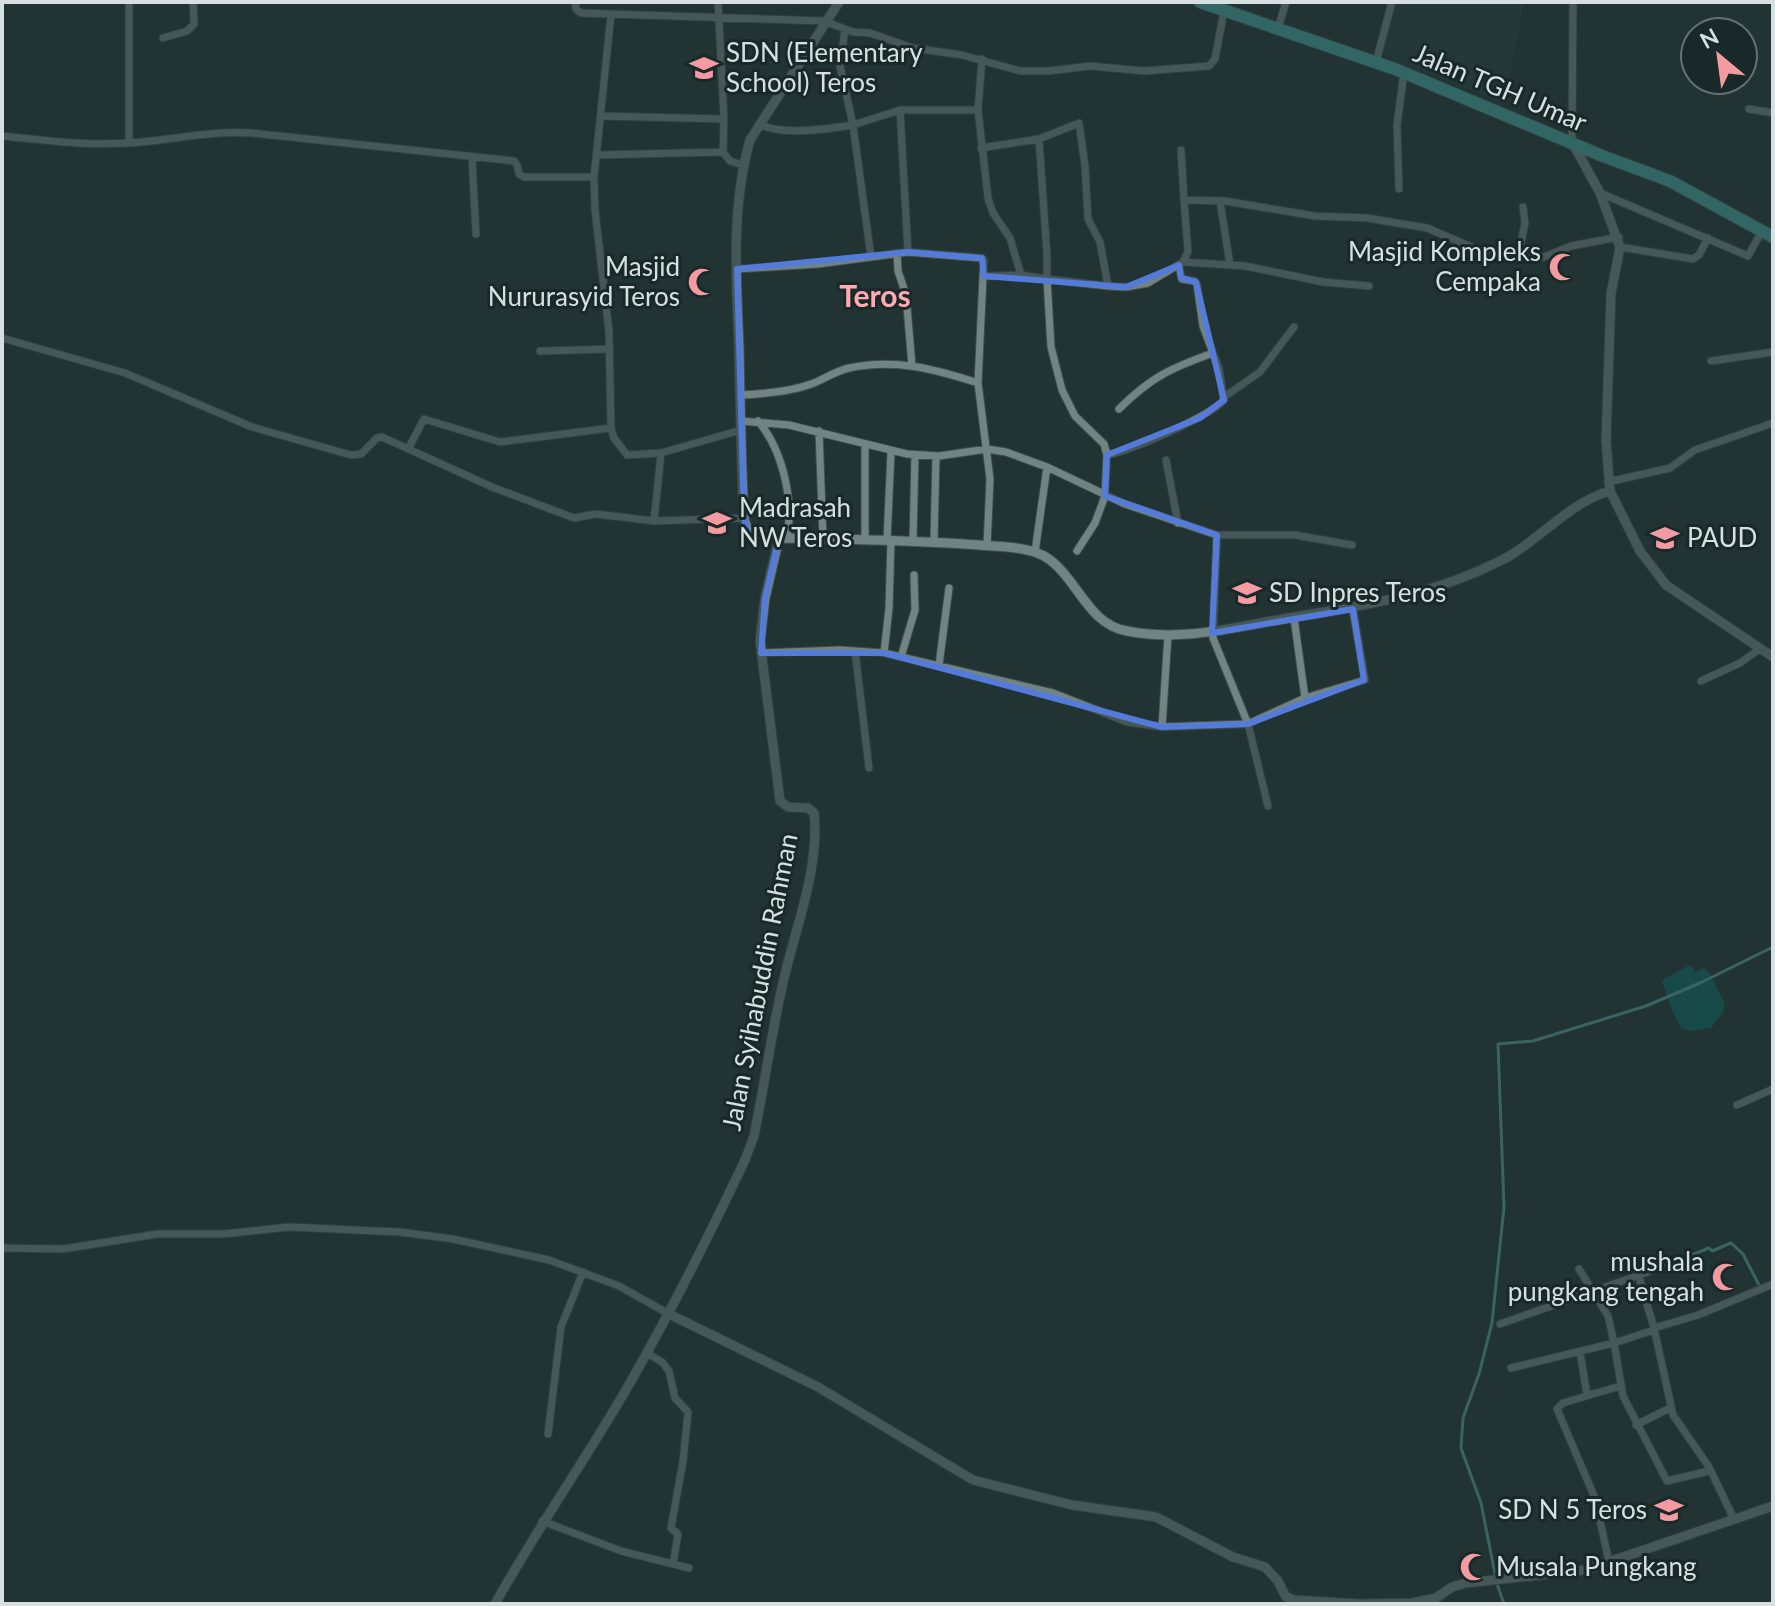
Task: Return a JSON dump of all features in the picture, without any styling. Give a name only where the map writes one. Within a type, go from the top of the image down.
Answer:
[{"type":"main road","name":"Jalan TGH Umar","points":[[1200,2],[1404,72],[1670,181],[1767,234]]},
{"type":"street","points":[[129,2],[129,143]]},
{"type":"street","points":[[163,38],[191,28],[194,24],[193,2]]},
{"type":"street","points":[[575,2],[579,13],[828,21],[845,29],[870,33],[920,50],[982,59],[1031,72],[1090,66],[1144,71],[1205,68],[1215,59],[1224,11]]},
{"type":"street","points":[[718,2],[723,152],[730,161],[743,165]]},
{"type":"street","points":[[839,2],[759,124],[750,140],[743,165],[737,213],[737,269],[744,518],[748,532],[783,538],[934,541],[1035,552],[1053,563],[1086,603],[1112,627],[1168,635],[1212,633],[1353,609],[1410,595],[1485,568],[1528,545],[1609,487],[1670,468],[1695,450],[1773,423]]},
{"type":"street","points":[[1278,28],[1286,2]]},
{"type":"street","points":[[1376,62],[1392,2]]},
{"type":"street","points":[[1573,2],[1572,142],[1600,193],[1619,242],[1611,294],[1606,441],[1609,487],[1640,551],[1666,585],[1773,657]]},
{"type":"street","points":[[611,15],[594,177],[595,210],[610,349],[611,428],[614,438],[627,455],[661,453],[758,421],[819,431],[891,452],[915,455],[936,456],[987,449],[1025,457],[1105,496],[1217,535],[1295,535],[1352,545]]},
{"type":"street","points":[[845,29],[840,66],[853,125],[871,257]]},
{"type":"street","points":[[982,59],[978,110],[988,198],[993,213],[1010,238],[1021,275]]},
{"type":"street","points":[[1399,189],[1397,125],[1404,72]]},
{"type":"street","points":[[1749,109],[1773,113]]},
{"type":"street","points":[[759,124],[783,129],[853,125],[900,110],[978,110]]},
{"type":"street","points":[[900,110],[908,252]]},
{"type":"street","points":[[601,116],[724,119]]},
{"type":"street","points":[[981,148],[1039,139],[1080,124],[1088,219],[1100,242],[1108,286]]},
{"type":"street","points":[[2,136],[90,145],[235,132],[514,161],[519,174],[524,177],[594,177]]},
{"type":"street","points":[[1039,139],[1051,347],[1062,390],[1075,416],[1104,444],[1107,455],[1105,496],[1095,523],[1077,551]]},
{"type":"street","points":[[983,276],[1021,275],[1126,287],[1148,283],[1181,264],[1188,252],[1181,150]]},
{"type":"street","points":[[596,155],[723,152]]},
{"type":"street","points":[[472,158],[476,234]]},
{"type":"street","points":[[1600,193],[1750,256],[1767,234]]},
{"type":"street","points":[[1184,200],[1220,201],[1315,216],[1367,218],[1427,228],[1474,248],[1518,257],[1538,258],[1571,246],[1619,242],[1693,259],[1699,255],[1708,238]]},
{"type":"street","points":[[1220,201],[1230,265]]},
{"type":"street","points":[[1518,257],[1525,223],[1523,207]]},
{"type":"street","points":[[737,269],[908,252],[982,258],[978,383],[990,489],[987,546]]},
{"type":"street","points":[[897,253],[898,271],[906,295],[912,366]]},
{"type":"street","points":[[1181,264],[1230,265],[1323,282],[1369,286]]},
{"type":"street","points":[[1181,264],[1182,279],[1197,284],[1203,326],[1219,369],[1224,397]]},
{"type":"street","points":[[1107,455],[1137,448],[1157,435],[1200,418],[1217,407],[1224,397],[1260,372],[1294,327]]},
{"type":"street","points":[[2,338],[125,373],[252,427],[351,455],[365,451],[380,437],[492,487],[574,518],[596,514],[654,521],[744,518]]},
{"type":"street","points":[[540,351],[610,349]]},
{"type":"street","points":[[1711,361],[1773,352]]},
{"type":"street","points":[[1119,409],[1147,383],[1180,365],[1213,353]]},
{"type":"street","points":[[740,395],[766,394],[801,386],[850,368],[882,363],[912,366],[978,383]]},
{"type":"street","points":[[408,449],[424,419],[500,442],[611,428]]},
{"type":"street","points":[[758,421],[773,443],[785,484],[790,515],[783,538]]},
{"type":"street","points":[[819,431],[823,539]]},
{"type":"street","points":[[865,445],[865,540]]},
{"type":"street","points":[[884,653],[889,608],[891,452]]},
{"type":"street","points":[[654,521],[661,453]]},
{"type":"street","points":[[913,541],[915,455]]},
{"type":"street","points":[[934,541],[936,456]]},
{"type":"street","points":[[1166,460],[1178,523]]},
{"type":"street","points":[[1035,552],[1047,467]]},
{"type":"street","points":[[1217,535],[1212,633],[1248,724],[1268,806]]},
{"type":"street","name":"Jalan Syihabuddin Rahman","points":[[495,1604],[542,1521],[594,1442],[669,1314],[754,1136],[785,975],[803,912],[810,871],[814,813],[808,808],[788,807],[780,801],[761,653],[760,630],[765,598],[783,538]]},
{"type":"street","points":[[901,657],[915,610],[914,575]]},
{"type":"street","points":[[939,665],[949,588]]},
{"type":"street","points":[[761,653],[884,653],[1053,693],[1127,722],[1162,727],[1248,724],[1305,698],[1364,680],[1353,609]]},
{"type":"street","points":[[1294,618],[1305,698]]},
{"type":"street","points":[[1162,727],[1168,635]]},
{"type":"street","points":[[1701,681],[1740,663],[1761,648]]},
{"type":"street","points":[[855,651],[869,768]]},
{"type":"street","points":[[1737,1105],[1773,1089]]},
{"type":"street","points":[[2,1248],[63,1249],[157,1234],[223,1234],[289,1227],[359,1229],[464,1241],[519,1252],[619,1286],[818,1387],[973,1480],[1072,1505],[1156,1517],[1233,1557],[1265,1567],[1290,1602],[1361,1604],[1431,1600],[1466,1583],[1585,1570],[1773,1506]]},
{"type":"street","points":[[1579,1269],[1609,1319],[1620,1386],[1636,1425],[1667,1482],[1705,1472]]},
{"type":"street","points":[[548,1434],[561,1327],[583,1272]]},
{"type":"street","points":[[1500,1324],[1592,1288],[1643,1275],[1670,1408],[1709,1467],[1732,1515]]},
{"type":"street","points":[[1511,1368],[1614,1343],[1698,1315],[1773,1284]]},
{"type":"street","points":[[1580,1352],[1587,1395]]},
{"type":"street","points":[[647,1353],[662,1362],[669,1371],[675,1398],[688,1412],[671,1528],[678,1534],[673,1564]]},
{"type":"street","points":[[1608,1557],[1595,1498],[1558,1413],[1560,1404],[1620,1386]]},
{"type":"street","points":[[1636,1425],[1670,1408]]},
{"type":"street","points":[[542,1521],[621,1551],[689,1568]]},
{"type":"highlighted area","points":[[908,252],[982,258],[984,276],[1126,287],[1179,265],[1181,278],[1196,282],[1224,400],[1200,418],[1107,455],[1105,496],[1217,535],[1212,633],[1353,609],[1364,680],[1248,724],[1162,727],[884,653],[761,653],[765,598],[779,538],[748,532],[744,518],[737,269]]},
{"type":"shaded area","points":[[1392,2],[1524,2],[1505,105],[1379,53]]},
{"type":"shaded area","points":[[1692,966],[1695,973],[1703,968],[1709,972],[1725,1004],[1711,1028],[1682,1029],[1672,1011],[1662,980]]},
{"type":"waterway","points":[[1495,1574],[1481,1503],[1461,1448],[1463,1418],[1479,1374],[1492,1323],[1504,1207],[1498,1044],[1533,1041],[1646,1006],[1773,947]]},
{"type":"waterway","points":[[1649,1272],[1709,1248],[1712,1251],[1731,1243],[1743,1254],[1760,1287]]},
{"type":"waterway","points":[[1497,1584],[1504,1604]]},
{"type":"place","name":"SDN (Elementary School) Teros","points":[[704,68]]},
{"type":"place","name":"Masjid Kompleks Cempaka","points":[[1563,267]]},
{"type":"place","name":"Masjid Nururasyid Teros","points":[[702,282]]},
{"type":"place","name":"Madrasah NW Teros","points":[[717,523]]},
{"type":"place","name":"PAUD","points":[[1665,538]]},
{"type":"place","name":"SD Inpres Teros","points":[[1247,593]]},
{"type":"place","name":"mushala pungkang tengah","points":[[1726,1277]]},
{"type":"place","name":"SD N 5 Teros","points":[[1669,1510]]},
{"type":"place","name":"Musala Pungkang","points":[[1474,1567]]},
{"type":"district","name":"Teros","points":[[875,297]]}]
